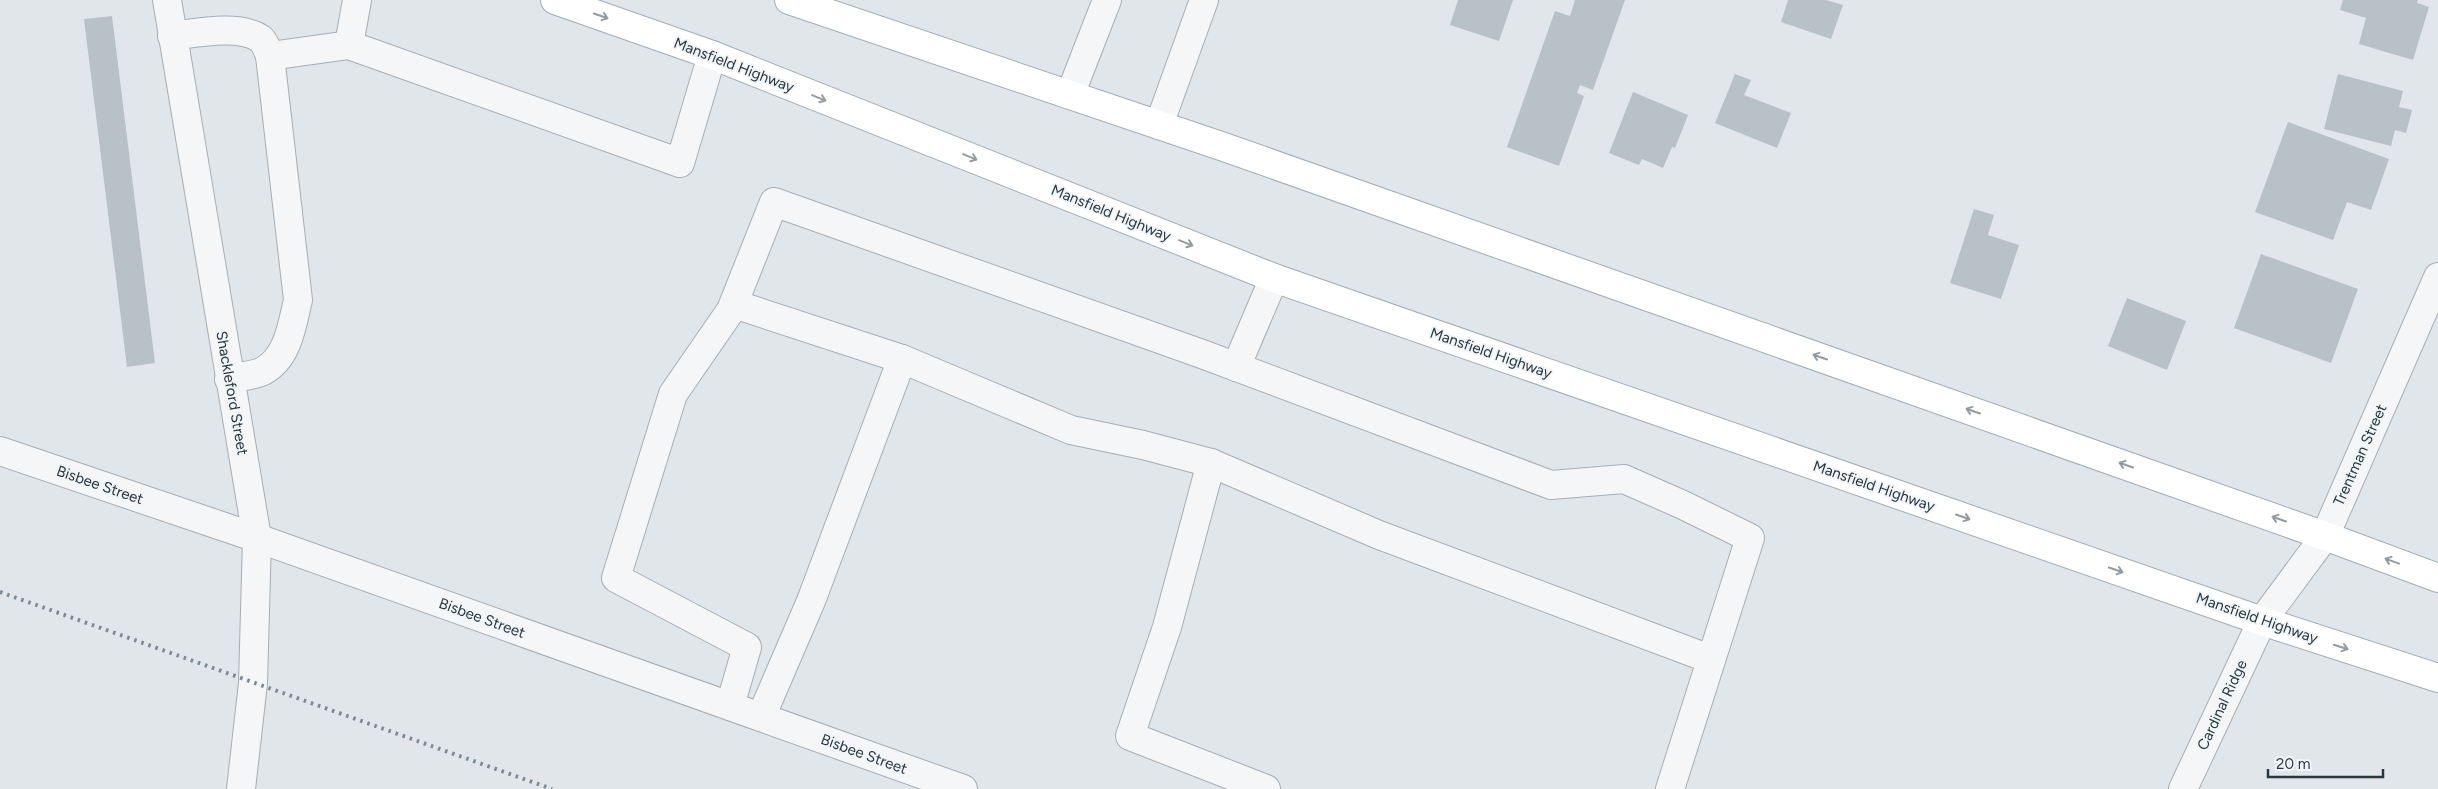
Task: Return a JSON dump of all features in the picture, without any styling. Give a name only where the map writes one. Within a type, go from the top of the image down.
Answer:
[{"type":"main road","name":"Mansfield Highway","points":[[555,0],[712,56],[1274,278],[2262,621],[2438,678]]},
{"type":"main road","points":[[790,0],[1159,125],[2325,536],[2438,578]]},
{"type":"street","name":"Shackleford Street","points":[[167,0],[257,538],[253,683],[241,789]]},
{"type":"street","points":[[349,45],[357,0]]},
{"type":"street","points":[[1070,95],[1107,0]]},
{"type":"street","points":[[1159,125],[1204,0]]},
{"type":"street","points":[[172,36],[208,32],[247,32],[262,40],[270,56],[298,300],[291,330],[276,363],[262,372],[229,379]]},
{"type":"street","points":[[270,56],[349,45],[680,163],[712,56]]},
{"type":"street","points":[[730,706],[747,647],[616,578],[673,394],[734,304],[774,202],[1236,367],[1551,485],[1624,479],[1683,504],[1750,538],[1670,789]]},
{"type":"street","name":"Trentman Street","points":[[2262,621],[2325,536],[2438,277]]},
{"type":"street","points":[[1236,367],[1274,278]]},
{"type":"street","points":[[734,304],[902,359],[1071,430],[1144,445],[1211,463],[1379,535],[1710,659]]},
{"type":"street","points":[[761,717],[811,601],[902,359]]},
{"type":"street","name":"Bisbee Street","points":[[0,451],[257,538],[963,789]]},
{"type":"street","points":[[1211,463],[1167,627],[1130,736],[1266,789]]},
{"type":"street","name":"Cardinal Ridge","points":[[2183,789],[2262,621]]},
{"type":"building","points":[[1458,0],[1513,0],[1499,41],[1450,25]]},
{"type":"building","points":[[1575,0],[1625,0],[1593,90],[1580,85],[1577,93],[1584,96],[1559,166],[1507,147],[1555,11],[1570,16]]},
{"type":"building","points":[[1788,0],[1826,0],[1843,5],[1831,39],[1781,22]]},
{"type":"building","points":[[2343,0],[2418,0],[2417,3],[2429,7],[2413,60],[2359,44],[2366,18],[2340,10]]},
{"type":"building","points":[[112,16],[155,363],[127,367],[84,19]]},
{"type":"building","points":[[1735,74],[1751,80],[1744,95],[1791,113],[1777,148],[1715,123]]},
{"type":"building","points":[[2338,74],[2403,91],[2399,107],[2412,110],[2406,133],[2395,130],[2391,146],[2324,129]]},
{"type":"building","points":[[1633,92],[1688,115],[1675,148],[1672,147],[1663,168],[1642,159],[1639,165],[1609,153]]},
{"type":"building","points":[[2288,122],[2389,159],[2371,210],[2347,202],[2333,240],[2255,212]]},
{"type":"building","points":[[1974,209],[1994,215],[1988,235],[2019,245],[2001,299],[1950,283]]},
{"type":"building","points":[[2261,254],[2358,289],[2331,363],[2234,328]]},
{"type":"building","points":[[2127,298],[2186,321],[2167,370],[2108,346]]},
{"type":"railway","points":[[0,592],[552,789]]}]
